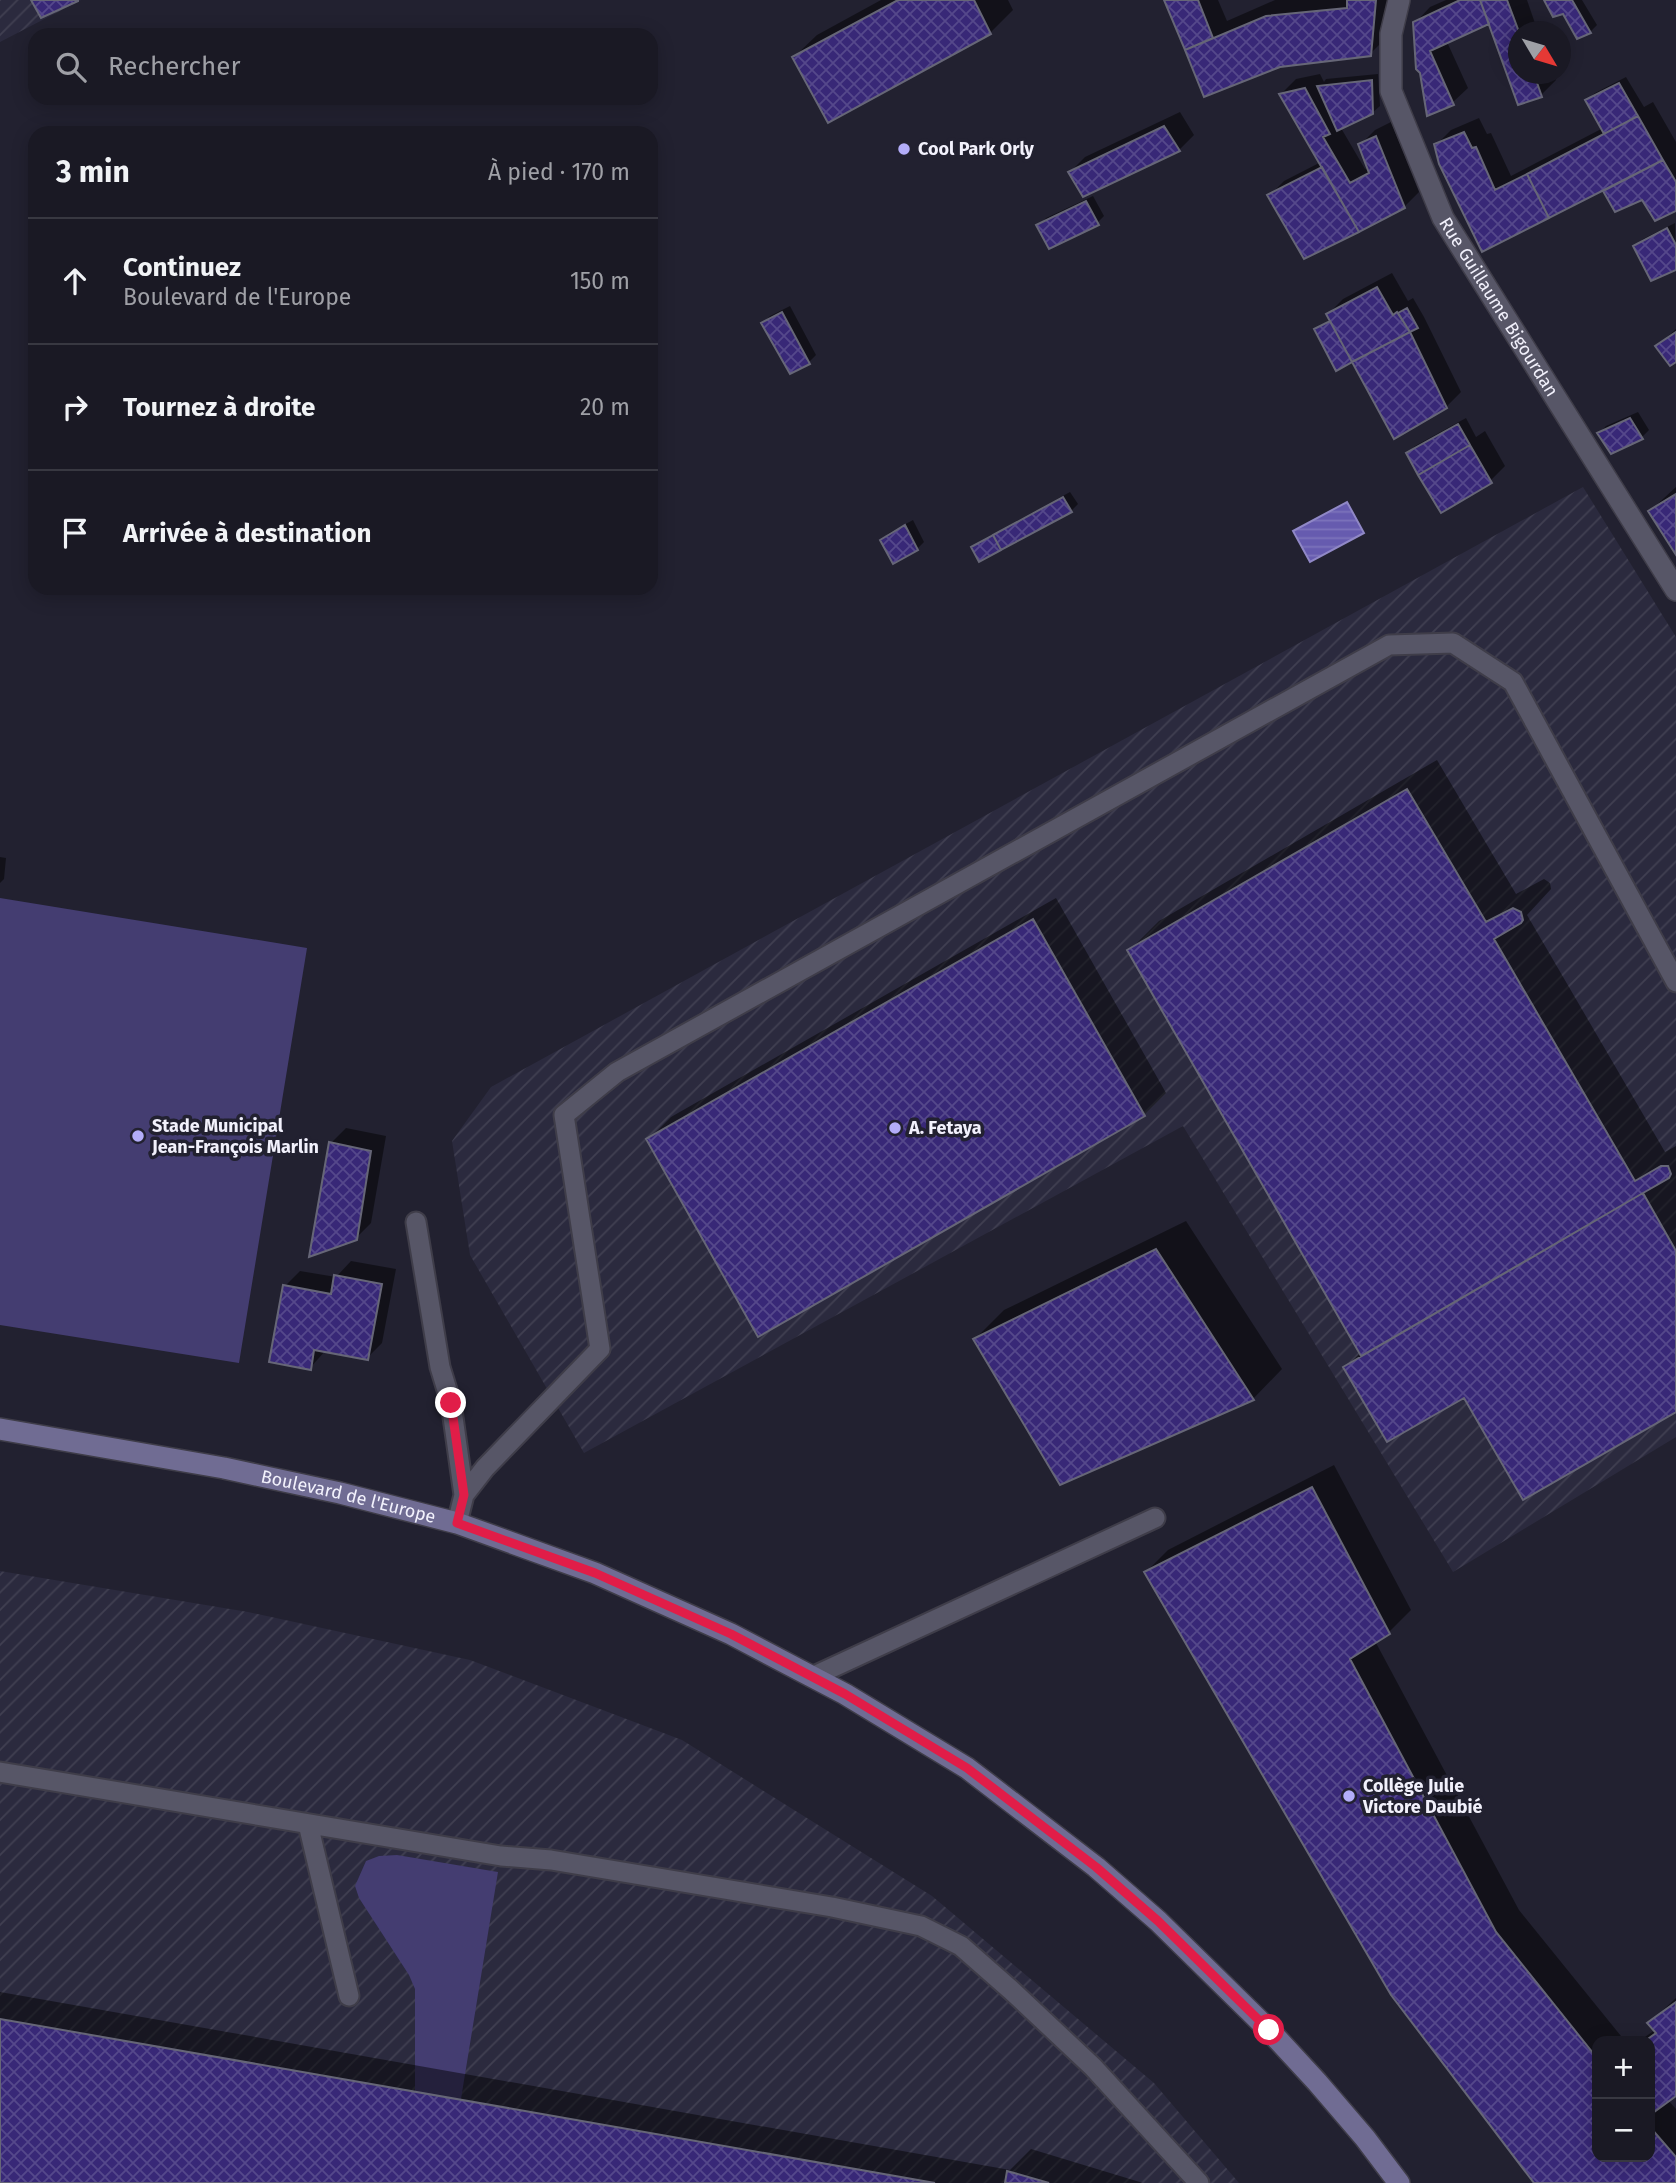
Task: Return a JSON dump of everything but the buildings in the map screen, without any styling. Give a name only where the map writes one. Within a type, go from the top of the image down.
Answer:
[{"type":"main road","name":"Boulevard de l'Europe","points":[[0,1429],[224,1468],[340,1493],[457,1523],[595,1573],[731,1634],[812,1676],[967,1768],[1096,1867],[1158,1921],[1269,2030],[1365,2138],[1399,2183]]},
{"type":"street","name":"Rue Guillaume Bigourdan","points":[[1399,0],[1391,34],[1391,91],[1443,218],[1676,590]]},
{"type":"lane","points":[[464,1495],[485,1468],[600,1349],[564,1115],[617,1072],[1389,645],[1453,643],[1513,682],[1676,982]]},
{"type":"lane","points":[[416,1222],[440,1367],[451,1403],[464,1495],[457,1523]]},
{"type":"lane","points":[[812,1676],[1155,1518]]},
{"type":"lane","points":[[0,1772],[500,1856],[564,1862],[921,1926],[961,1946],[1011,1990],[1093,2067],[1199,2183]]},
{"type":"lane","points":[[308,1824],[349,1996]]},
{"type":"shaded area","points":[[0,0],[81,0],[0,42]]},
{"type":"shaded area","points":[[1583,487],[1676,637],[1676,1437],[1453,1572],[1183,1126],[584,1453],[470,1255],[452,1141],[491,1087]]},
{"type":"shaded area","points":[[1347,502],[1364,533],[1310,562],[1293,531]]},
{"type":"shaded area","name":"Stade Municipal Jean-François Marlin","points":[[0,898],[307,948],[239,1363],[0,1325]]},
{"type":"shaded area","points":[[0,1571],[248,1612],[470,1660],[682,1740],[932,1896],[1154,2083],[1239,2183],[0,2183]]},
{"type":"shaded area","points":[[397,1855],[498,1872],[461,2099],[415,2092],[415,1989],[409,1975],[359,1898],[355,1886],[366,1861],[379,1856]]},
{"type":"place","name":"Cool Park Orly","points":[[904,149]]},
{"type":"place","name":"A. Fetaya","points":[[895,1128]]},
{"type":"place","name":"Stade Municipal Jean-François Marlin","points":[[138,1136]]},
{"type":"place","name":"Collège Julie Victore Daubié","points":[[1349,1796]]},
{"type":"route","points":[[451,1403],[464,1495],[457,1523],[595,1573],[731,1634],[845,1694],[967,1768],[1096,1867],[1158,1921],[1269,2030]]}]
